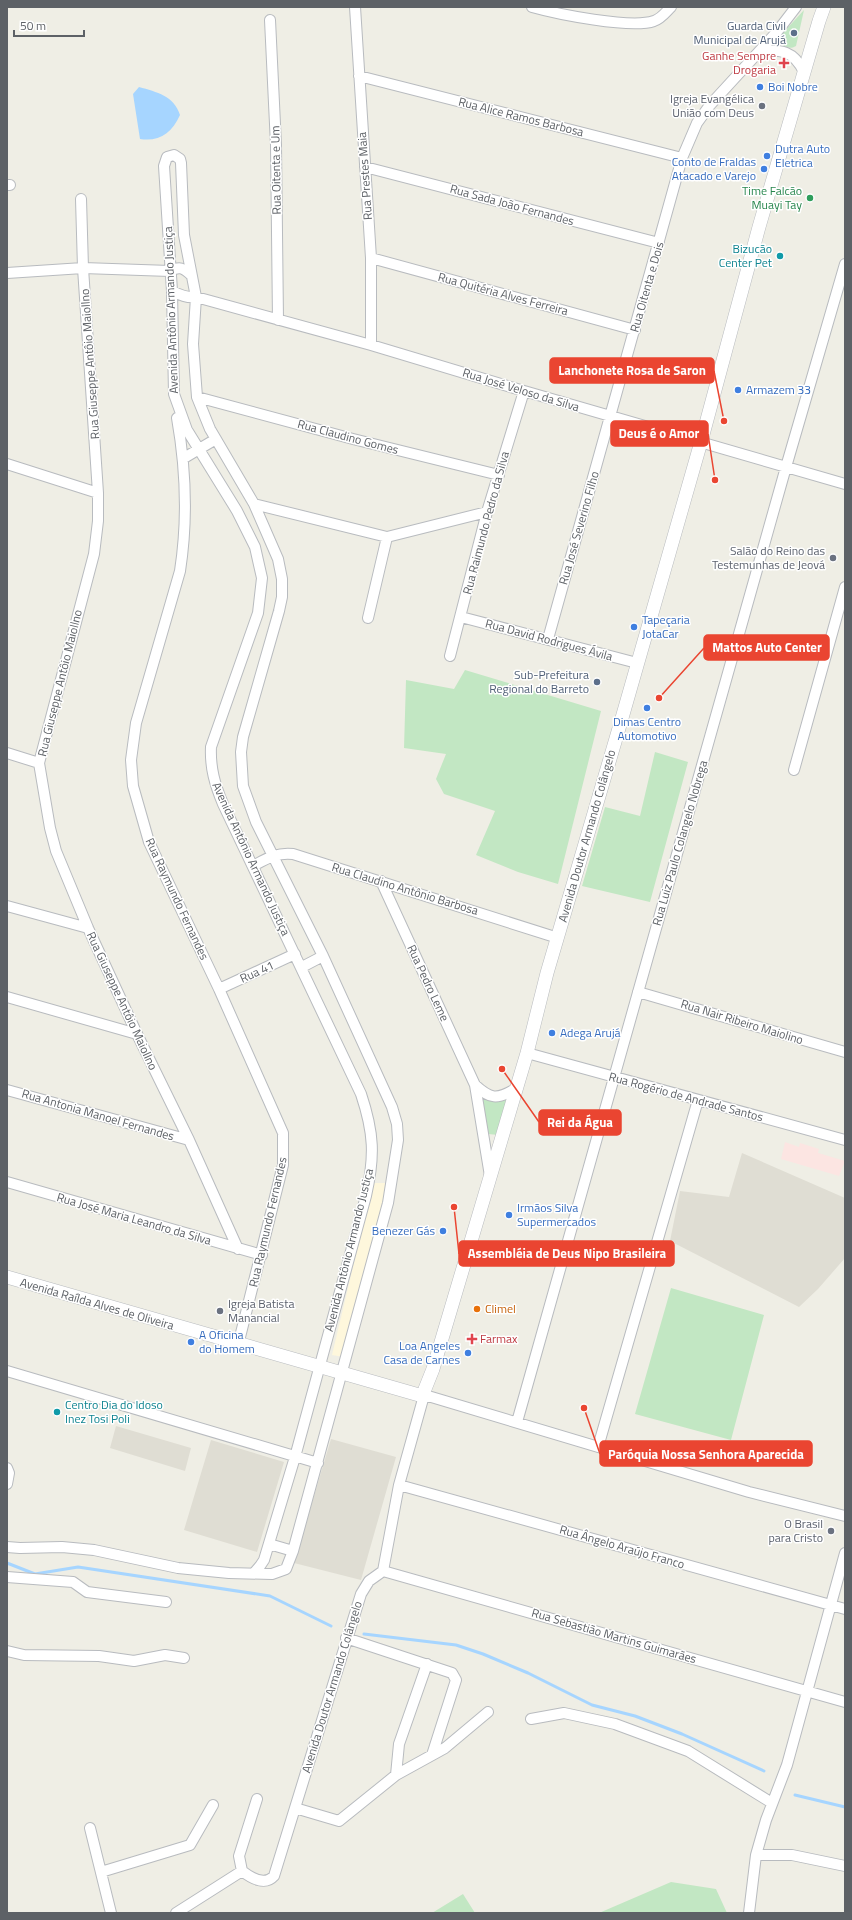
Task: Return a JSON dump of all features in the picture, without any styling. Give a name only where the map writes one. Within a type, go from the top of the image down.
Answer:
[{"type":"street","name":"Rua Prestes Maia","points":[[355,7],[371,258],[371,345]]},
{"type":"street","points":[[532,7],[550,12],[606,21],[646,23],[656,20],[671,7]]},
{"type":"street","points":[[682,158],[702,117],[760,51],[796,7]]},
{"type":"street","name":"Avenida Doutor Armando Colângelo","points":[[242,1871],[250,1878],[265,1881],[274,1876],[346,1638],[361,1594],[369,1581],[383,1571],[399,1485],[424,1395],[434,1369],[526,1053],[701,442],[759,227],[824,7]]},
{"type":"street","name":"Rua Oitenta e Um","points":[[270,20],[276,145],[278,320]]},
{"type":"street","points":[[760,51],[779,50],[788,53],[795,58],[804,72]]},
{"type":"street","name":"Rua Alice Ramos Barbosa","points":[[359,76],[682,158]]},
{"type":"street","name":"Avenida Antônio Armando Justiça","points":[[191,275],[184,235],[181,163],[180,159],[174,155],[167,157],[164,166],[172,292],[174,394],[187,430],[238,511],[255,547],[262,578],[258,612],[211,747],[210,762],[213,777],[223,804],[302,967],[361,1094],[369,1117],[372,1136],[372,1165],[366,1196],[285,1495],[264,1560],[254,1572]]},
{"type":"street","name":"Rua Oitenta e Dois","points":[[610,417],[682,158]]},
{"type":"street","name":"Rua Sada João Fernandes","points":[[365,167],[659,243]]},
{"type":"street","name":"Rua Giuseppe Antôio Maiollno","points":[[81,199],[83,268],[98,493],[98,521],[94,554],[39,763],[56,851],[88,928],[137,1034],[189,1140],[238,1248]]},
{"type":"street","name":"Rua Quitéria Alves Ferreira","points":[[371,258],[635,330]]},
{"type":"street","name":"Rua Luiz Paulo Colangelo Nobrega","points":[[517,1422],[613,1077],[845,264]]},
{"type":"street","points":[[7,273],[83,268],[170,271],[183,268],[191,275],[196,297]]},
{"type":"street","name":"Rua José Veloso da Silva","points":[[172,292],[189,298],[196,297],[371,345],[524,392],[845,484]]},
{"type":"street","name":"Avenida Antônio Armando Justiça","points":[[7,1547],[62,1547],[94,1550],[178,1568],[229,1573],[254,1572],[272,1574],[286,1569],[293,1551],[318,1463],[388,1203],[398,1140],[392,1107],[323,956],[272,856],[247,799],[243,786],[241,752],[246,723],[274,632],[282,597],[282,580],[278,559],[254,504],[210,429],[197,397],[193,344],[196,297]]},
{"type":"street","name":"Rua Raimundo Pedro da Silva","points":[[450,656],[487,512],[524,392]]},
{"type":"street","name":"Rua Raymundo Fernandes","points":[[174,394],[184,458],[186,519],[180,571],[136,723],[130,760],[133,786],[149,842],[219,989],[283,1133],[283,1165],[262,1255],[238,1344]]},
{"type":"street","name":"Rua Claudino Gomes","points":[[197,397],[361,441],[498,475]]},
{"type":"street","name":"Rua José Severino Filho","points":[[548,639],[610,417]]},
{"type":"street","points":[[184,458],[199,451],[216,439]]},
{"type":"street","points":[[7,464],[98,493]]},
{"type":"street","points":[[254,504],[387,537],[487,512]]},
{"type":"street","points":[[368,618],[387,537]]},
{"type":"street","points":[[794,770],[845,587]]},
{"type":"street","name":"Rua David Rodrigues Ávila","points":[[460,616],[638,663]]},
{"type":"street","points":[[7,753],[39,763]]},
{"type":"street","name":"Rua Claudino Antônio Barbosa","points":[[252,866],[272,856],[285,853],[293,854],[558,938]]},
{"type":"street","name":"Rua Pedro Leme","points":[[381,882],[475,1085],[490,1176]]},
{"type":"street","points":[[7,906],[88,928]]},
{"type":"street","name":"Rua 41","points":[[219,989],[295,954]]},
{"type":"street","points":[[302,967],[323,956]]},
{"type":"street","name":"Rua Nair Ribeiro Maiolino","points":[[638,992],[845,1052]]},
{"type":"street","points":[[7,997],[137,1034]]},
{"type":"street","name":"Rua Rogério de Andrade Santos","points":[[526,1053],[845,1140]]},
{"type":"street","name":"Rua Pedro Leme","points":[[475,1085],[484,1093],[492,1097],[506,1094],[515,1089]]},
{"type":"street","name":"Rua Antonia Manoel Fernandes","points":[[7,1090],[189,1140]]},
{"type":"street","points":[[598,1447],[698,1100]]},
{"type":"street","name":"Rua José Maria Leandro da Silva","points":[[7,1182],[262,1255]]},
{"type":"street","name":"Avenida Raílda Alves de Oliveira","points":[[7,1278],[319,1367],[424,1395],[749,1492],[845,1516]]},
{"type":"street","points":[[7,1371],[318,1463]]},
{"type":"street","points":[[7,1468],[9,1473],[7,1484]]},
{"type":"street","name":"Rua Ângelo Araújo Franco","points":[[399,1485],[845,1610]]},
{"type":"street","points":[[269,1544],[293,1551]]},
{"type":"street","points":[[749,1913],[756,1855],[766,1820],[787,1765],[832,1606],[845,1553]]},
{"type":"street","name":"Rua Sebastião Martins Guimarães","points":[[383,1571],[808,1690],[845,1702]]},
{"type":"street","points":[[7,1578],[73,1582],[87,1592],[166,1602]]},
{"type":"street","points":[[346,1638],[452,1673],[456,1680],[432,1756]]},
{"type":"street","points":[[7,1651],[24,1655],[99,1656],[134,1661],[165,1655],[184,1658]]},
{"type":"street","points":[[396,1775],[399,1744],[427,1664]]},
{"type":"street","points":[[295,1808],[339,1821],[396,1775],[445,1748],[488,1712]]},
{"type":"street","points":[[531,1719],[564,1713],[615,1724],[688,1751],[772,1803]]},
{"type":"street","points":[[176,1913],[242,1871],[239,1856],[257,1800]]},
{"type":"street","points":[[101,1872],[190,1845],[213,1805]]},
{"type":"street","points":[[90,1828],[111,1913]]},
{"type":"street","points":[[756,1855],[792,1855],[839,1863],[845,1866]]},
{"type":"shaded area","points":[[785,1142],[799,1147],[800,1143],[819,1149],[818,1153],[845,1161],[839,1176],[781,1159]]},
{"type":"shaded area","points":[[742,1153],[845,1198],[845,1258],[818,1289],[799,1307],[670,1241],[680,1191],[729,1197]]},
{"type":"shaded area","points":[[373,1183],[387,1183],[344,1357],[332,1355]]},
{"type":"shaded area","points":[[116,1426],[191,1448],[185,1471],[110,1448]]},
{"type":"shaded area","points":[[331,1439],[396,1457],[361,1580],[294,1563]]},
{"type":"shaded area","points":[[211,1440],[284,1462],[257,1552],[184,1530]]},
{"type":"green space","points":[[804,10],[796,46],[789,48],[784,46],[778,41],[781,35]]},
{"type":"green space","points":[[465,670],[601,711],[558,884],[518,872],[476,855],[495,811],[444,794],[436,779],[446,754],[404,748],[406,680],[454,689]]},
{"type":"green space","points":[[655,752],[688,762],[650,902],[582,886],[605,807],[640,816]]},
{"type":"green space","points":[[481,1097],[494,1101],[508,1097],[499,1135],[488,1134]]},
{"type":"green space","points":[[671,1288],[764,1315],[731,1440],[635,1414]]},
{"type":"green space","points":[[671,1882],[716,1889],[727,1913],[599,1913]]},
{"type":"green space","points":[[463,1894],[475,1913],[432,1913]]},
{"type":"water","points":[[139,87],[158,93],[174,103],[180,115],[173,127],[164,135],[147,140],[140,139],[133,94]]},
{"type":"waterway","points":[[7,1563],[35,1574],[78,1567],[270,1596],[331,1626]]},
{"type":"waterway","points":[[364,1634],[456,1645],[483,1654],[528,1673],[592,1705],[635,1716],[682,1734],[764,1771]]},
{"type":"waterway","points":[[795,1795],[845,1807]]},
{"type":"place","name":"Guarda Civil Municipal de Arujá","points":[[794,33]]},
{"type":"place","name":"Ganhe Sempre Drogaria","points":[[784,63]]},
{"type":"place","name":"Boi Nobre","points":[[760,87]]},
{"type":"place","name":"Igreja Evangélica União com Deus","points":[[762,106]]},
{"type":"place","name":"Dutra Auto Eletrica","points":[[767,156]]},
{"type":"place","name":"Conto de Fraldas Atacado e Varejo","points":[[764,169]]},
{"type":"place","name":"Time Falcão Muayi Tay","points":[[810,198]]},
{"type":"place","name":"Bizucão Center Pet","points":[[780,256]]},
{"type":"place","name":"Armazem 33","points":[[738,390]]},
{"type":"place","name":"Lanchonete Rosa de Saron","points":[[724,421]]},
{"type":"place","name":"Deus é o Amor","points":[[715,480]]},
{"type":"place","name":"Salão do Reino das Testemunhas de Jeová","points":[[833,558]]},
{"type":"place","name":"Tapeçaria JotaCar","points":[[634,627]]},
{"type":"place","name":"Sub-Prefeitura Regional do Barreto","points":[[597,682]]},
{"type":"place","name":"Mattos Auto Center","points":[[659,698]]},
{"type":"place","name":"Dimas Centro Automotivo","points":[[647,708]]},
{"type":"place","name":"Adega Arujá","points":[[552,1033]]},
{"type":"place","name":"Rei da Água","points":[[502,1069]]},
{"type":"place","name":"Assembléia de Deus Nipo Brasileira","points":[[454,1207]]},
{"type":"place","name":"Irmãos Silva Supermercados","points":[[509,1215]]},
{"type":"place","name":"Benezer Gás","points":[[443,1231]]},
{"type":"place","name":"Climel","points":[[477,1309]]},
{"type":"place","name":"Igreja Batista Manancial","points":[[220,1311]]},
{"type":"place","name":"Farmax","points":[[472,1339]]},
{"type":"place","name":"A Oficina do Homem","points":[[191,1342]]},
{"type":"place","name":"Loa Angeles Casa de Carnes","points":[[468,1353]]},
{"type":"place","name":"Paróquia Nossa Senhora Aparecida","points":[[584,1408]]},
{"type":"place","name":"Centro Dia do Idoso Inez Tosi Poli","points":[[57,1412]]},
{"type":"place","name":"O Brasil para Cristo","points":[[831,1531]]}]
